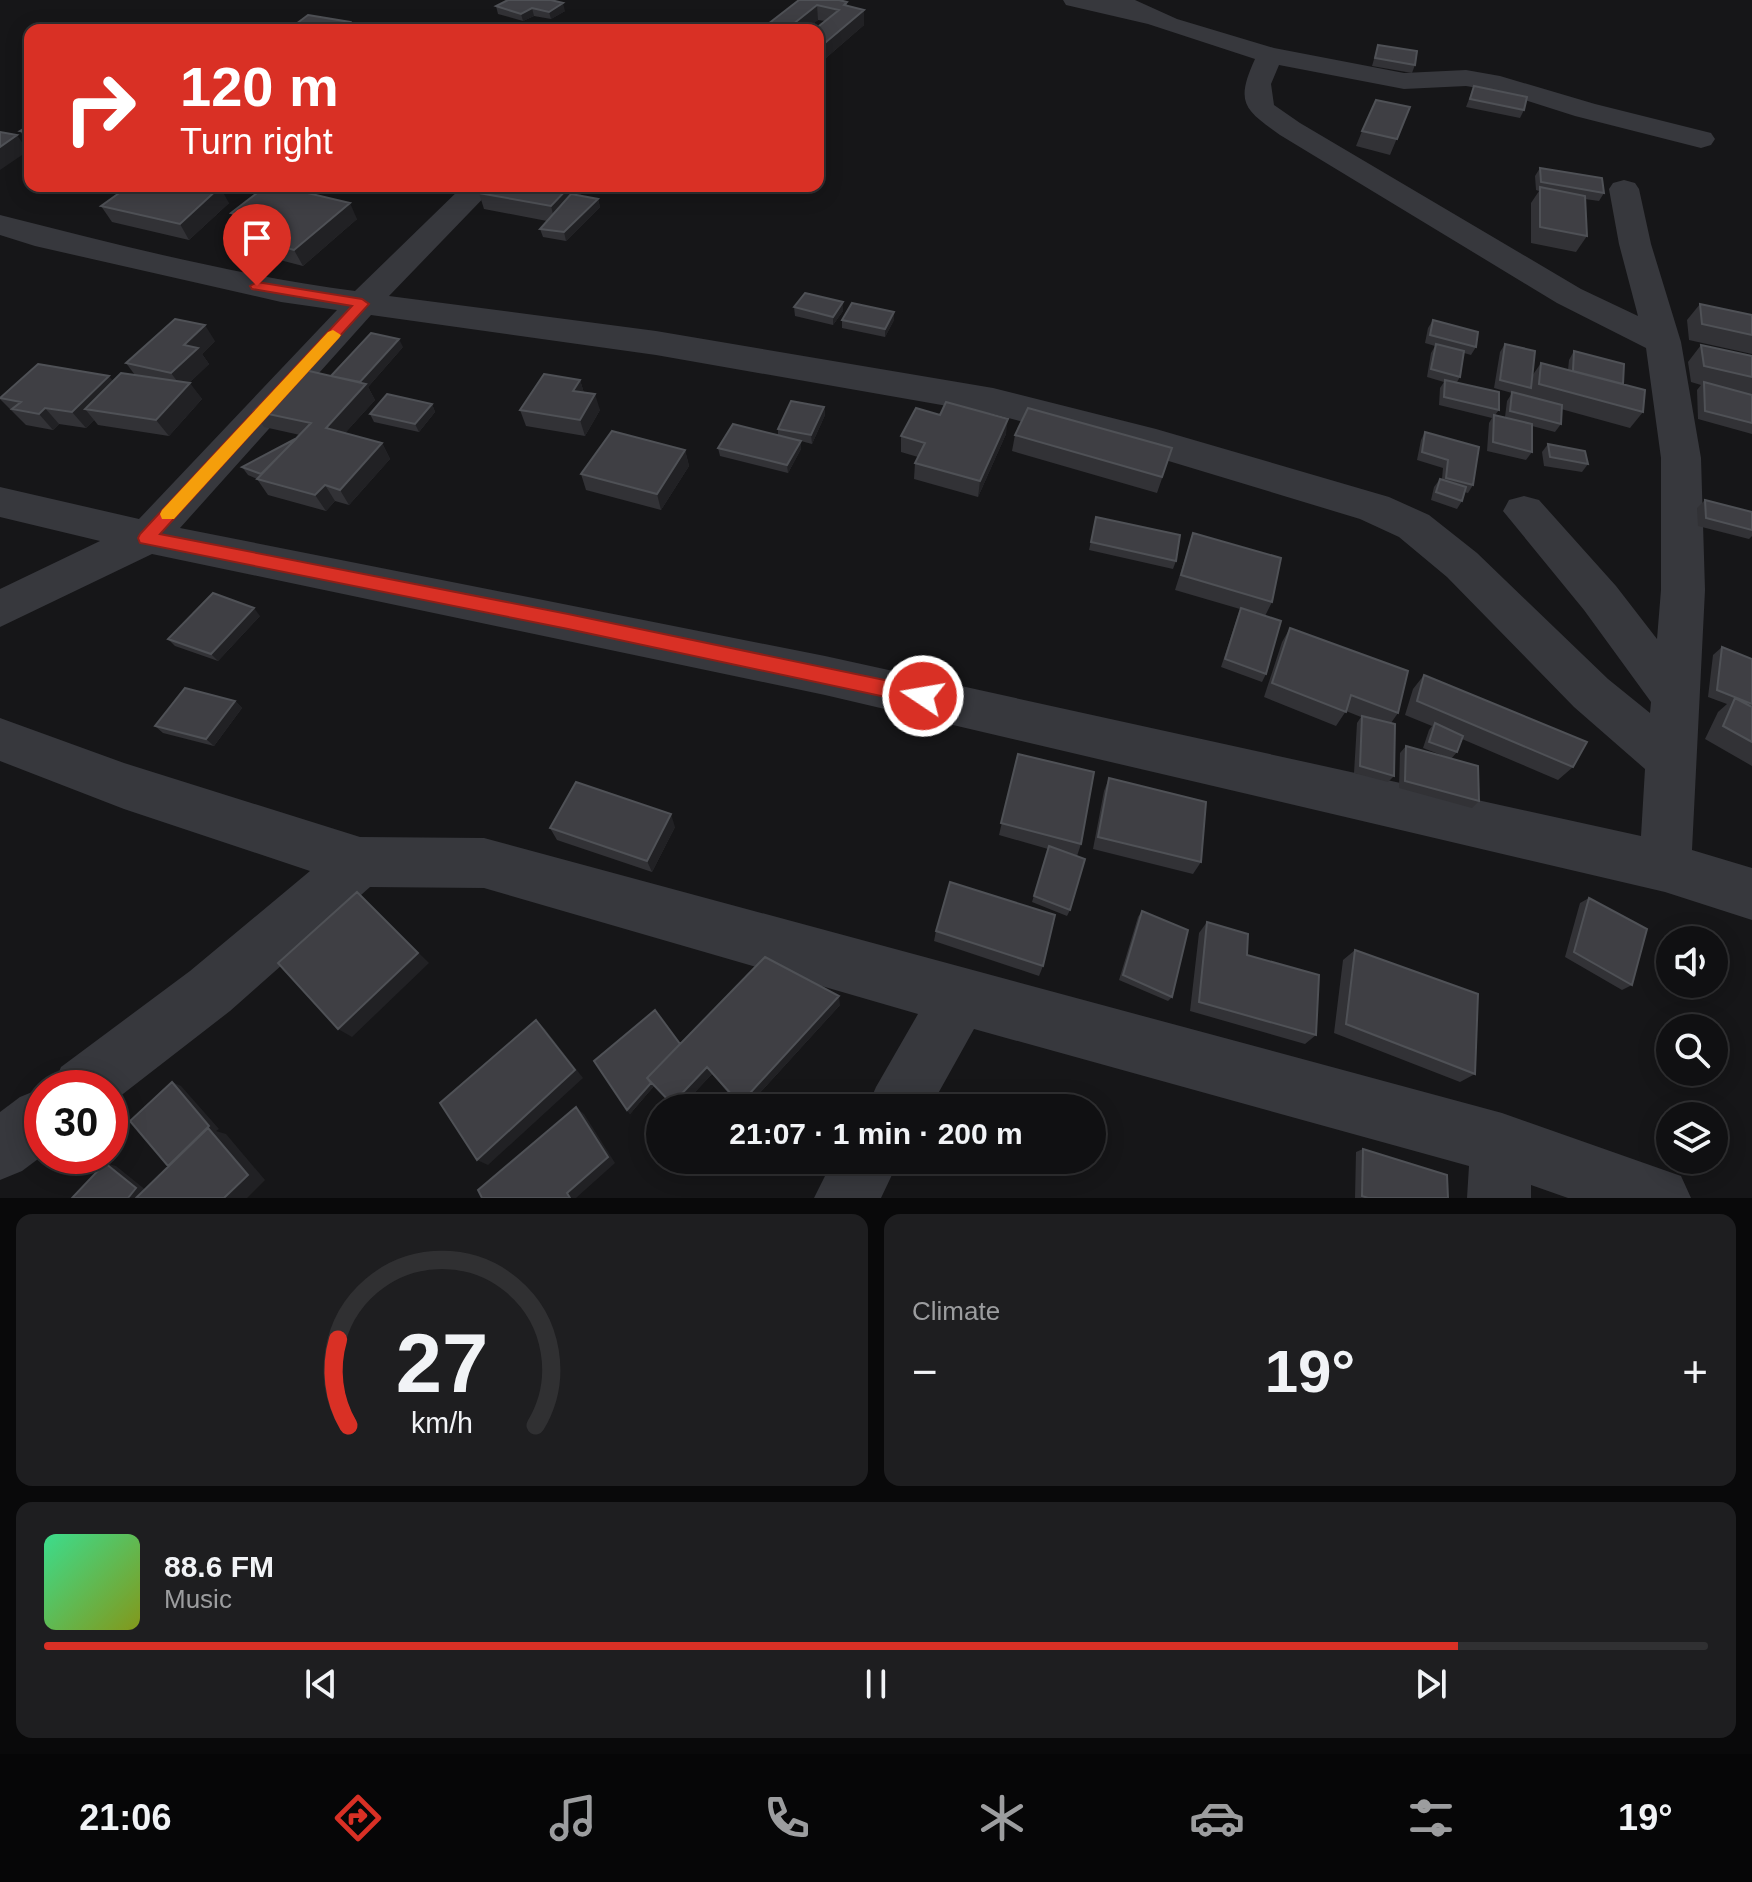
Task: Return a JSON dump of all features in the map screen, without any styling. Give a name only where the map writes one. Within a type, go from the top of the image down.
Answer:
[{"type":"street","points":[[1075,0],[1270,55],[1404,81],[1466,78],[1500,84],[1585,110],[1701,139]]},
{"type":"street","points":[[1115,0],[1168,24]]},
{"type":"street","points":[[1270,55],[1257,84],[1261,108],[1290,129],[1569,296],[1663,342]]},
{"type":"street","points":[[1624,189],[1635,244],[1663,342],[1681,458],[1683,590],[1665,867]]},
{"type":"street","points":[[0,609],[146,538],[362,304],[474,192]]},
{"type":"street","points":[[0,225],[46,239],[281,292],[656,343],[993,401],[1156,443],[1374,508],[1414,526],[1462,565],[1591,693],[1670,760]]},
{"type":"street","points":[[0,502],[146,538],[568,621],[937,699],[1665,867],[1752,894]]},
{"type":"street","points":[[1524,511],[1600,598],[1674,697]]},
{"type":"street","points":[[0,739],[124,786],[360,862],[484,863],[960,997],[1500,1171],[1659,1198]]},
{"type":"street","points":[[106,1070],[210,991],[360,862]]},
{"type":"street","points":[[905,1094],[960,997]]},
{"type":"street","points":[[0,1149],[24,1132]]},
{"type":"street","points":[[846,1198],[860,1174]]},
{"type":"building","points":[[508,0],[563,3],[549,12],[532,8],[521,14],[496,6]]},
{"type":"building","points":[[799,0],[839,0],[847,2],[844,5],[864,10],[824,44],[824,24],[822,24],[839,10],[817,5],[793,24],[768,24]]},
{"type":"building","points":[[308,15],[350,22],[348,24],[296,24]]},
{"type":"building","points":[[1378,45],[1417,51],[1415,65],[1375,58]]},
{"type":"building","points":[[1474,86],[1527,97],[1524,110],[1470,99]]},
{"type":"building","points":[[1376,100],[1410,107],[1397,139],[1362,131]]},
{"type":"building","points":[[0,132],[17,135],[0,147]]},
{"type":"building","points":[[1540,168],[1602,178],[1604,193],[1541,182]]},
{"type":"building","points":[[1540,187],[1585,196],[1587,236],[1540,227]]},
{"type":"building","points":[[121,192],[215,192],[180,224],[101,206]]},
{"type":"building","points":[[258,192],[303,192],[350,203],[294,250],[236,235],[242,230],[228,227],[243,216],[231,213]]},
{"type":"building","points":[[480,192],[564,192],[551,206]]},
{"type":"building","points":[[571,194],[598,199],[564,232],[540,229]]},
{"type":"building","points":[[805,293],[843,302],[833,317],[794,307]]},
{"type":"building","points":[[852,303],[894,312],[885,329],[842,320]]},
{"type":"building","points":[[1700,304],[1752,315],[1752,335],[1702,324]]},
{"type":"building","points":[[175,319],[205,325],[184,345],[198,348],[171,373],[126,363]]},
{"type":"building","points":[[1433,320],[1478,332],[1476,347],[1430,335]]},
{"type":"building","points":[[371,333],[399,339],[360,382],[331,376]]},
{"type":"building","points":[[1436,344],[1464,351],[1460,377],[1431,369]]},
{"type":"building","points":[[1505,344],[1535,351],[1531,388],[1500,380]]},
{"type":"building","points":[[1701,345],[1752,356],[1752,377],[1704,366]]},
{"type":"building","points":[[1574,351],[1624,364],[1623,384],[1573,371]]},
{"type":"building","points":[[1541,363],[1645,390],[1643,412],[1539,384]]},
{"type":"building","points":[[38,364],[109,376],[72,412],[45,408],[39,414],[12,409],[21,402],[0,398]]},
{"type":"building","points":[[296,368],[366,384],[326,428],[382,443],[340,490],[325,485],[315,495],[257,479],[311,423],[254,411]]},
{"type":"building","points":[[121,373],[190,383],[156,420],[85,409]]},
{"type":"building","points":[[544,374],[580,380],[573,391],[595,394],[580,420],[520,410]]},
{"type":"building","points":[[1445,380],[1499,392],[1499,410],[1444,397]]},
{"type":"building","points":[[1704,382],[1752,395],[1752,423],[1705,411]]},
{"type":"building","points":[[1512,392],[1562,405],[1561,424],[1510,411]]},
{"type":"building","points":[[387,394],[432,404],[415,424],[370,414]]},
{"type":"building","points":[[791,401],[824,407],[811,435],[778,429]]},
{"type":"building","points":[[946,402],[1008,419],[980,481],[915,463],[925,443],[901,436],[916,408],[940,415]]},
{"type":"building","points":[[1028,408],[1172,448],[1162,477],[1015,435]]},
{"type":"building","points":[[1494,415],[1532,424],[1532,452],[1493,442]]},
{"type":"building","points":[[733,424],[801,441],[787,465],[718,448]]},
{"type":"building","points":[[612,431],[685,450],[657,494],[581,474]]},
{"type":"building","points":[[1425,432],[1479,447],[1473,485],[1446,478],[1448,460],[1422,452]]},
{"type":"building","points":[[297,438],[261,474],[242,467]]},
{"type":"building","points":[[1548,444],[1585,451],[1588,464],[1550,457]]},
{"type":"building","points":[[1440,479],[1466,487],[1462,501],[1436,492]]},
{"type":"building","points":[[1705,500],[1752,512],[1752,530],[1706,518]]},
{"type":"building","points":[[1096,517],[1180,535],[1176,561],[1091,542]]},
{"type":"building","points":[[1193,533],[1281,558],[1272,602],[1181,575]]},
{"type":"building","points":[[213,593],[254,608],[211,654],[168,639]]},
{"type":"building","points":[[1241,608],[1281,621],[1266,674],[1225,659]]},
{"type":"building","points":[[1290,628],[1408,671],[1398,713],[1351,695],[1346,712],[1272,683]]},
{"type":"building","points":[[1722,647],[1752,659],[1752,704],[1717,690]]},
{"type":"building","points":[[1424,675],[1587,742],[1573,767],[1417,701]]},
{"type":"building","points":[[185,688],[235,701],[206,739],[155,726]]},
{"type":"building","points":[[1735,698],[1752,707],[1752,742],[1723,726]]},
{"type":"building","points":[[1362,716],[1395,724],[1394,776],[1360,766]]},
{"type":"building","points":[[1435,723],[1463,736],[1457,752],[1429,742]]},
{"type":"building","points":[[1406,746],[1478,766],[1479,801],[1405,781]]},
{"type":"building","points":[[1018,754],[1094,772],[1081,844],[1001,823]]},
{"type":"building","points":[[1109,778],[1206,802],[1201,862],[1098,837]]},
{"type":"building","points":[[576,782],[671,814],[647,861],[550,828]]},
{"type":"building","points":[[1049,846],[1085,859],[1070,910],[1034,896]]},
{"type":"building","points":[[950,882],[1055,915],[1043,966],[936,931]]},
{"type":"building","points":[[357,892],[418,953],[338,1029],[278,963]]},
{"type":"building","points":[[1589,898],[1647,929],[1632,985],[1574,952]]},
{"type":"building","points":[[1142,911],[1188,930],[1172,997],[1123,975]]},
{"type":"building","points":[[1207,922],[1248,934],[1247,955],[1319,975],[1316,1035],[1199,1002]]},
{"type":"building","points":[[1355,950],[1478,994],[1475,1074],[1346,1024]]},
{"type":"building","points":[[765,957],[839,996],[749,1094],[731,1094],[707,1067],[681,1094],[662,1094],[647,1078]]},
{"type":"building","points":[[655,1010],[680,1044],[647,1078],[651,1083],[627,1110],[594,1061]]},
{"type":"building","points":[[536,1020],[575,1070],[477,1160],[440,1103]]},
{"type":"building","points":[[172,1082],[209,1126],[168,1166],[130,1121]]},
{"type":"building","points":[[576,1107],[608,1157],[567,1193],[570,1198],[482,1198],[478,1190]]},
{"type":"building","points":[[208,1128],[248,1175],[224,1198],[136,1198]]},
{"type":"building","points":[[1363,1149],[1447,1175],[1448,1198],[1362,1196]]},
{"type":"building","points":[[95,1174],[119,1174],[136,1188],[128,1198],[72,1198]]},
{"type":"slow traffic","points":[[168,514],[333,335]]},
{"type":"route","points":[[257,286],[362,304],[146,538],[568,621],[923,696]]}]
